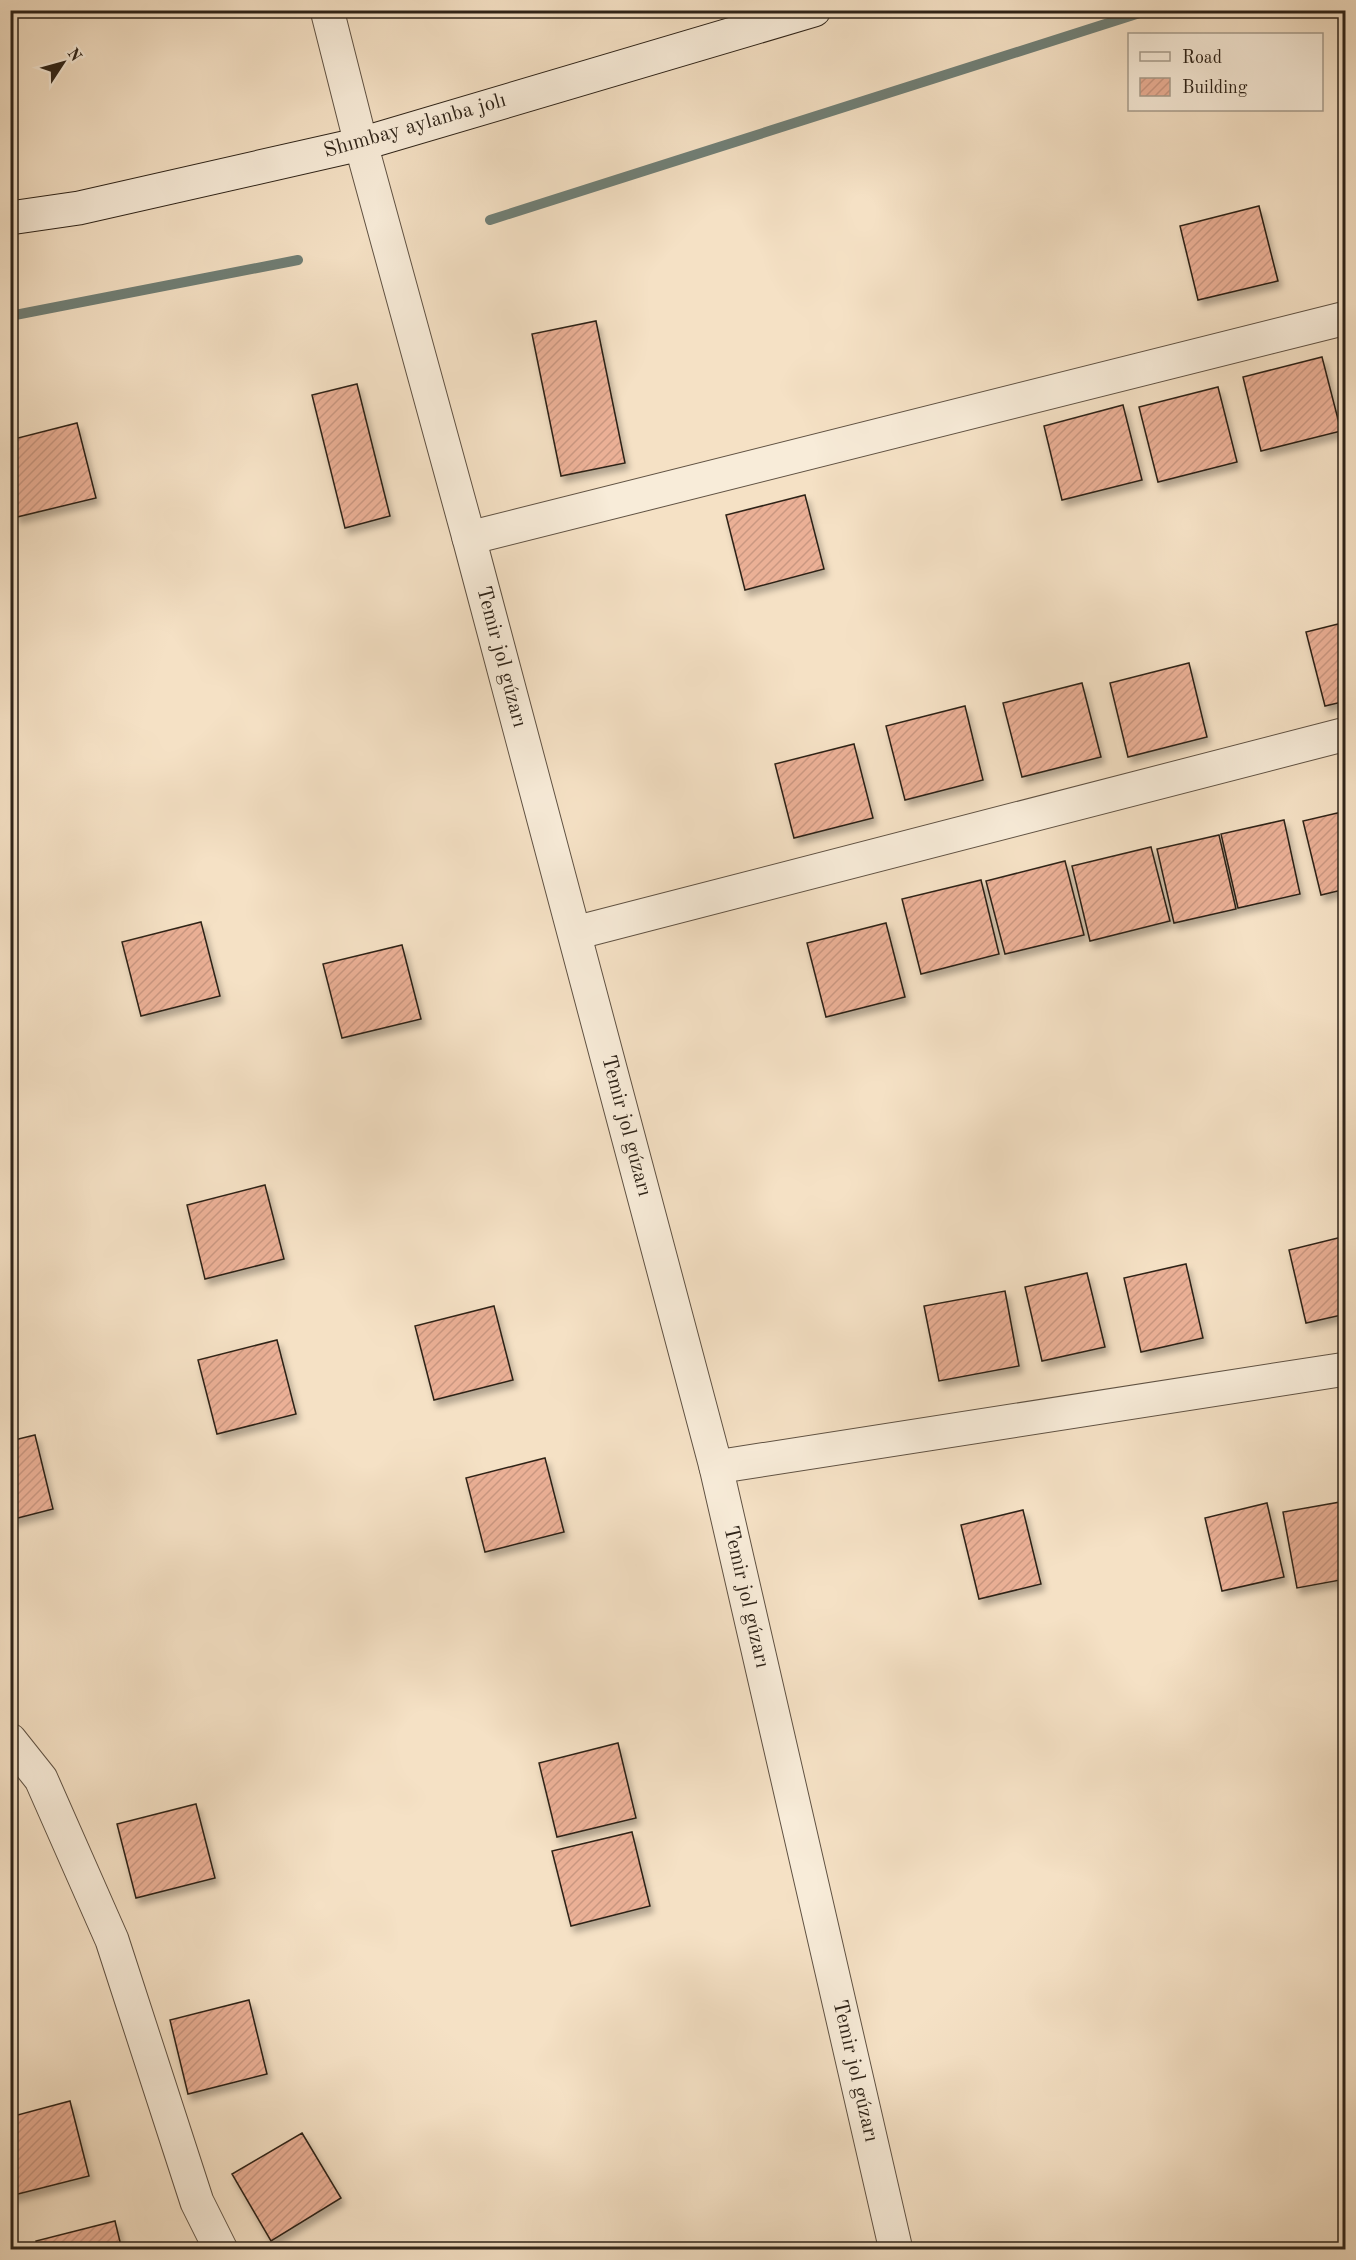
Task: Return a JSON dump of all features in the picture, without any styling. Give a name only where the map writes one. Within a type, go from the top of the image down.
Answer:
[{"type":"street","name":"Temir jol gúzarı","points":[[327,10],[361,144],[470,538],[716,1467],[896,2250]]},
{"type":"street","name":"Shımbay aylanba jolı","points":[[10,218],[79,208],[361,144],[814,10]]},
{"type":"street","points":[[470,538],[1346,318]]},
{"type":"street","points":[[575,933],[1346,734]]},
{"type":"street","points":[[716,1467],[1346,1369]]},
{"type":"street","points":[[10,1740],[41,1779],[112,1940],[197,2202],[221,2250]]},
{"type":"building","points":[[1259,206],[1278,281],[1198,300],[1180,226]]},
{"type":"building","points":[[596,321],[625,463],[561,476],[532,334]]},
{"type":"building","points":[[1322,357],[1341,431],[1261,451],[1243,377]]},
{"type":"building","points":[[357,384],[390,516],[345,528],[312,395]]},
{"type":"building","points":[[1218,387],[1237,462],[1158,482],[1139,407]]},
{"type":"building","points":[[1123,405],[1142,480],[1062,500],[1044,426]]},
{"type":"building","points":[[77,423],[96,498],[17,517],[10,493],[10,440]]},
{"type":"building","points":[[805,495],[824,569],[745,590],[726,515]]},
{"type":"building","points":[[1346,622],[1346,701],[1325,706],[1306,632]]},
{"type":"building","points":[[1189,663],[1207,737],[1128,757],[1110,683]]},
{"type":"building","points":[[1082,683],[1101,757],[1022,777],[1003,703]]},
{"type":"building","points":[[965,706],[983,780],[905,800],[886,726]]},
{"type":"building","points":[[854,744],[873,818],[794,838],[775,764]]},
{"type":"building","points":[[1346,811],[1346,889],[1321,895],[1303,821]]},
{"type":"building","points":[[1284,820],[1300,894],[1238,908],[1221,834]]},
{"type":"building","points":[[1219,835],[1236,909],[1174,923],[1157,849]]},
{"type":"building","points":[[1151,847],[1170,921],[1090,941],[1072,866]]},
{"type":"building","points":[[1065,861],[1084,935],[1005,954],[986,881]]},
{"type":"building","points":[[981,880],[999,954],[921,974],[902,899]]},
{"type":"building","points":[[201,922],[220,996],[141,1016],[122,942]]},
{"type":"building","points":[[886,923],[905,997],[826,1017],[807,943]]},
{"type":"building","points":[[402,945],[421,1019],[342,1038],[323,964]]},
{"type":"building","points":[[265,1185],[284,1259],[205,1279],[187,1205]]},
{"type":"building","points":[[1346,1236],[1346,1314],[1306,1323],[1289,1250]]},
{"type":"building","points":[[1186,1264],[1203,1338],[1141,1352],[1124,1278]]},
{"type":"building","points":[[1087,1273],[1105,1347],[1042,1361],[1025,1287]]},
{"type":"building","points":[[1005,1291],[1019,1366],[939,1381],[924,1306]]},
{"type":"building","points":[[494,1306],[513,1380],[434,1400],[415,1326]]},
{"type":"building","points":[[277,1340],[296,1414],[217,1434],[198,1360]]},
{"type":"building","points":[[35,1435],[53,1509],[10,1520],[10,1441]]},
{"type":"building","points":[[545,1458],[564,1532],[485,1552],[466,1478]]},
{"type":"building","points":[[1346,1501],[1346,1579],[1297,1588],[1283,1512]]},
{"type":"building","points":[[1267,1503],[1284,1577],[1222,1591],[1205,1518]]},
{"type":"building","points":[[1023,1510],[1041,1584],[979,1599],[961,1525]]},
{"type":"building","points":[[618,1743],[636,1818],[557,1837],[539,1763]]},
{"type":"building","points":[[196,1804],[215,1878],[136,1898],[117,1824]]},
{"type":"building","points":[[632,1832],[650,1906],[571,1926],[552,1851]]},
{"type":"building","points":[[249,2000],[267,2074],[188,2094],[170,2020]]},
{"type":"building","points":[[70,2101],[89,2176],[10,2196],[10,2117]]},
{"type":"building","points":[[302,2133],[341,2198],[271,2241],[232,2174]]},
{"type":"building","points":[[115,2221],[122,2250],[38,2250],[36,2241]]},
{"type":"waterway","points":[[490,220],[1149,10]]},
{"type":"waterway","points":[[10,316],[298,260]]}]
